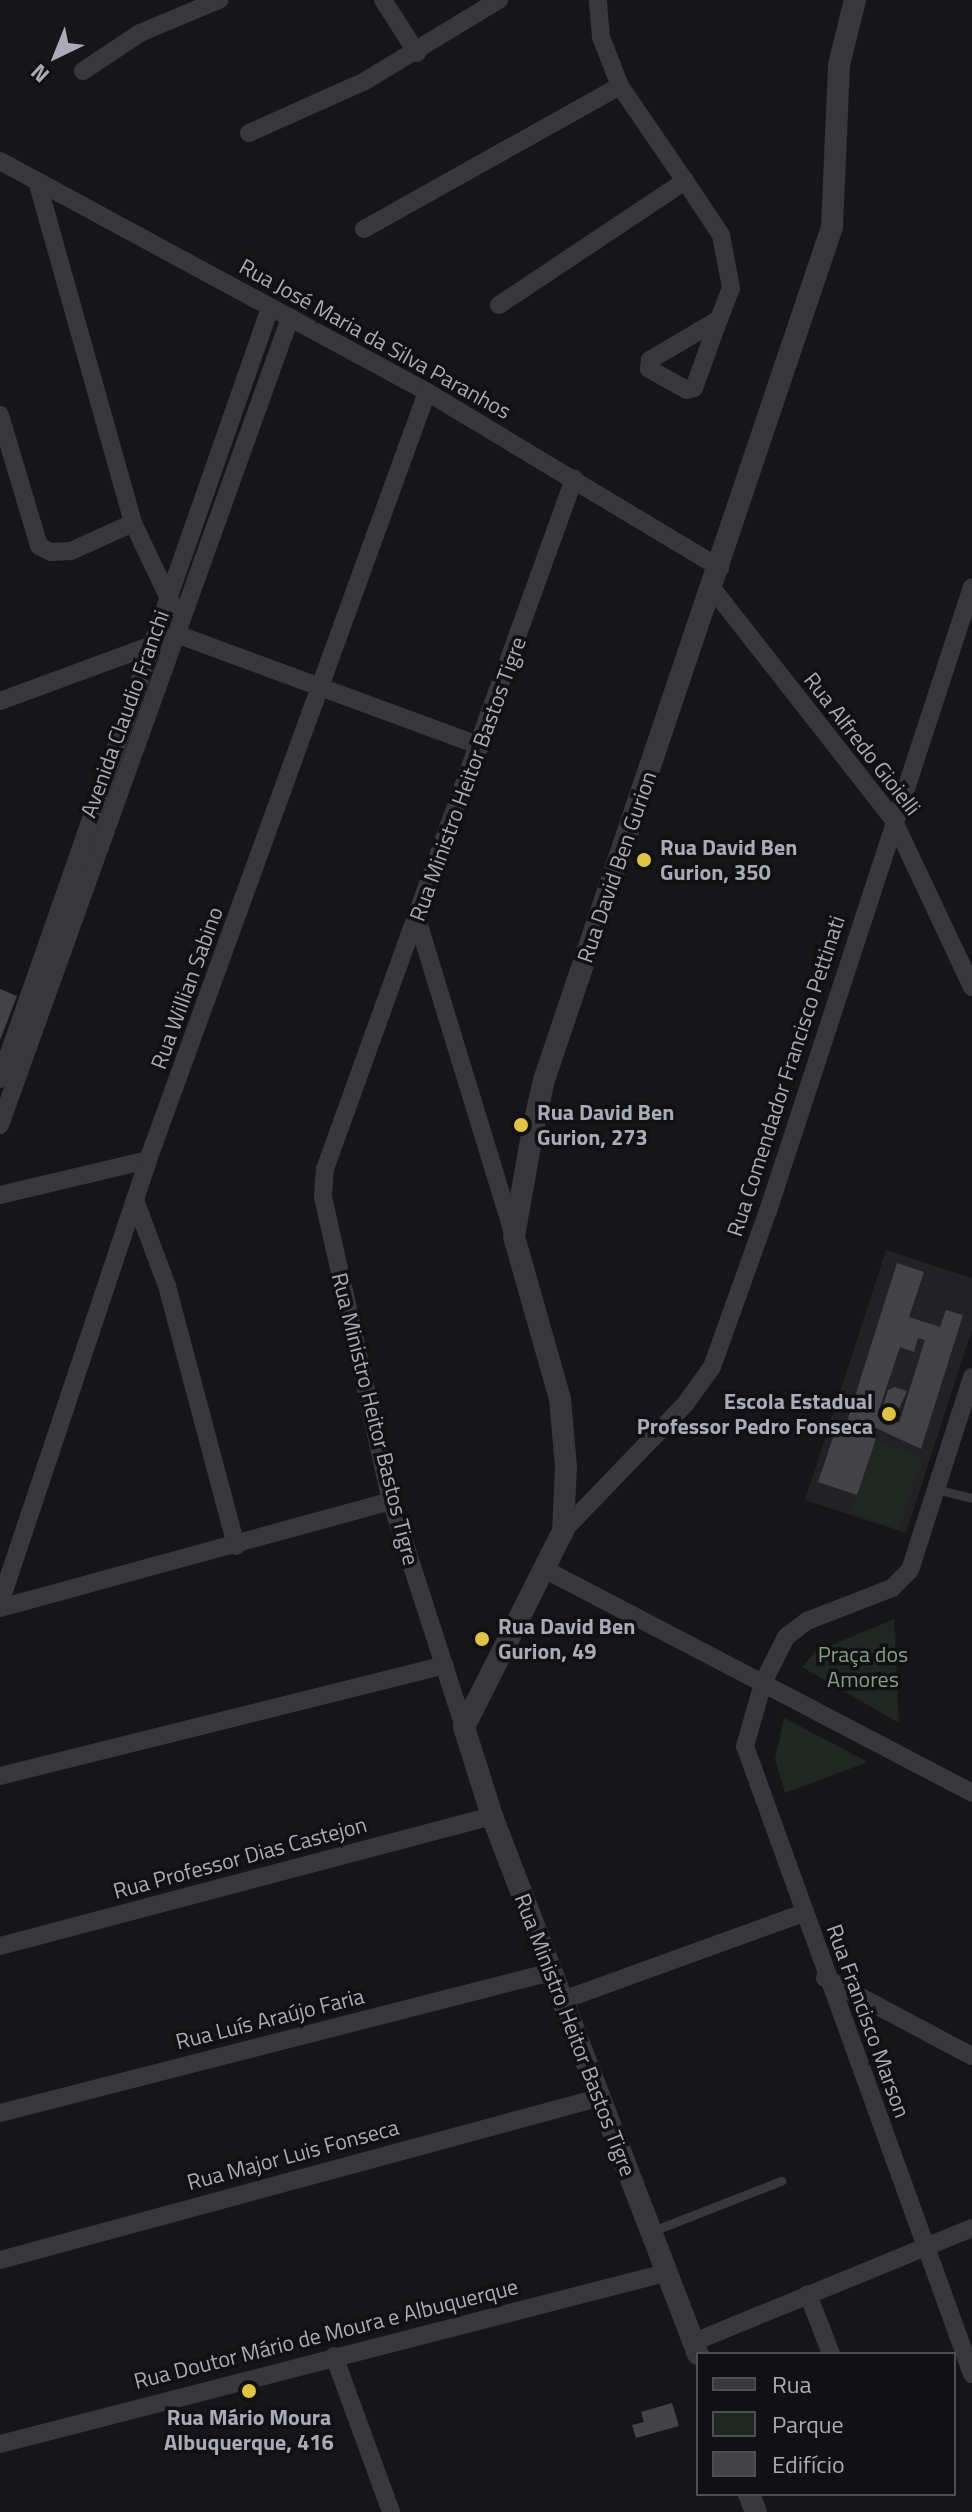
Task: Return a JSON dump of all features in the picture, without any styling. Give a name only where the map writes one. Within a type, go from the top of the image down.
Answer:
[{"type":"street","points":[[83,71],[140,33],[219,0]]},
{"type":"street","points":[[383,0],[417,53]]},
{"type":"street","points":[[249,133],[417,53],[499,0]]},
{"type":"street","points":[[598,0],[601,37],[620,86],[685,181],[728,252],[731,288],[719,319]]},
{"type":"street","name":"Rua David Ben Gurion","points":[[464,1727],[546,1570],[563,1531],[566,1467],[560,1399],[514,1236],[544,1080],[832,227],[839,65],[855,0]]},
{"type":"street","points":[[364,229],[620,86]]},
{"type":"street","name":"Rua José Maria da Silva Paranhos","points":[[0,161],[427,392],[574,479],[716,578]]},
{"type":"street","points":[[37,181],[133,523],[170,605],[187,614]]},
{"type":"street","points":[[499,305],[685,181]]},
{"type":"street","name":"Avenida Claudio Franchi","points":[[0,1079],[155,639],[170,605],[270,308]]},
{"type":"street","name":"Avenida Claudio Franchi","points":[[0,1125],[187,614],[290,318]]},
{"type":"street","name":"Rua Willian Sabino","points":[[0,1606],[148,1160],[324,686],[427,392]]},
{"type":"street","points":[[0,415],[39,546],[51,552],[71,551],[133,523]]},
{"type":"street","name":"Rua Ministro Heitor Bastos Tigre","points":[[574,479],[418,922],[325,1169],[323,1196],[391,1501],[492,1816],[696,2348]]},
{"type":"street","name":"Rua Alfredo Gioielli","points":[[716,578],[893,819],[972,987]]},
{"type":"street","name":"Rua Comendador Francisco Pettinati","points":[[563,1531],[686,1403],[712,1367],[768,1211],[893,819],[972,587]]},
{"type":"street","points":[[0,701],[155,639],[179,635],[481,746]]},
{"type":"street","points":[[418,922],[514,1236]]},
{"type":"street","points":[[0,1195],[148,1160]]},
{"type":"street","points":[[135,1200],[167,1286],[236,1546]]},
{"type":"street","name":"Rua Francisco Marson","points":[[972,1377],[903,1581],[796,1628],[763,1683],[745,1746],[825,1978],[972,2374]]},
{"type":"street","points":[[0,1606],[236,1546],[391,1501]]},
{"type":"street","points":[[546,1570],[972,1793]]},
{"type":"street","points":[[0,1776],[444,1665]]},
{"type":"street","name":"Rua Professor Dias Castejon","points":[[0,1946],[492,1816]]},
{"type":"street","points":[[563,2000],[803,1913]]},
{"type":"street","name":"Rua Luís Araújo Faria","points":[[0,2113],[551,1972]]},
{"type":"street","points":[[825,1978],[972,2056]]},
{"type":"street","name":"Rua Major Luis Fonseca","points":[[0,2260],[598,2098]]},
{"type":"street","points":[[696,2348],[808,2294],[972,2228]]},
{"type":"street","name":"Rua Doutor Mário de Moura e Albuquerque","points":[[0,2444],[665,2273]]},
{"type":"street","points":[[808,2294],[830,2352]]},
{"type":"street","points":[[334,2356],[391,2512]]},
{"type":"lane","points":[[936,1489],[972,1498]]},
{"type":"lane","points":[[650,2233],[781,2181]]},
{"type":"shaded area","name":"Escola Estadual Professor Pedro Fonseca","points":[[886,1250],[972,1278],[972,1329],[906,1533],[805,1500]]},
{"type":"green space","points":[[876,1441],[923,1457],[899,1529],[851,1513]]},
{"type":"green space","name":"Praça dos Amores","points":[[894,1619],[899,1723],[802,1667],[815,1652]]},
{"type":"green space","name":"Praça dos Amores","points":[[784,1718],[868,1762],[785,1793],[775,1759]]},
{"type":"building","points":[[0,989],[17,996],[0,1040]]},
{"type":"building","points":[[897,1263],[924,1272],[909,1317],[940,1327],[946,1310],[963,1315],[921,1449],[874,1427],[871,1437],[876,1439],[857,1495],[818,1482],[837,1426],[845,1428]],"holes":[[[918,1338],[925,1340],[899,1423],[877,1416],[900,1347],[914,1352]]]},
{"type":"building","points":[[895,1387],[907,1391],[894,1419],[880,1415],[888,1390]]},
{"type":"building","points":[[672,2403],[679,2426],[636,2438],[632,2425],[644,2422],[641,2412]]},
{"type":"place","name":"Rua David Ben Gurion, 350","points":[[644,860]]},
{"type":"place","name":"Rua David Ben Gurion, 273","points":[[521,1125]]},
{"type":"place","name":"Escola Estadual Professor Pedro Fonseca","points":[[889,1414]]},
{"type":"place","name":"Rua David Ben Gurion, 49","points":[[482,1639]]},
{"type":"place","name":"Rua Mário Moura Albuquerque, 416","points":[[249,2391]]}]
